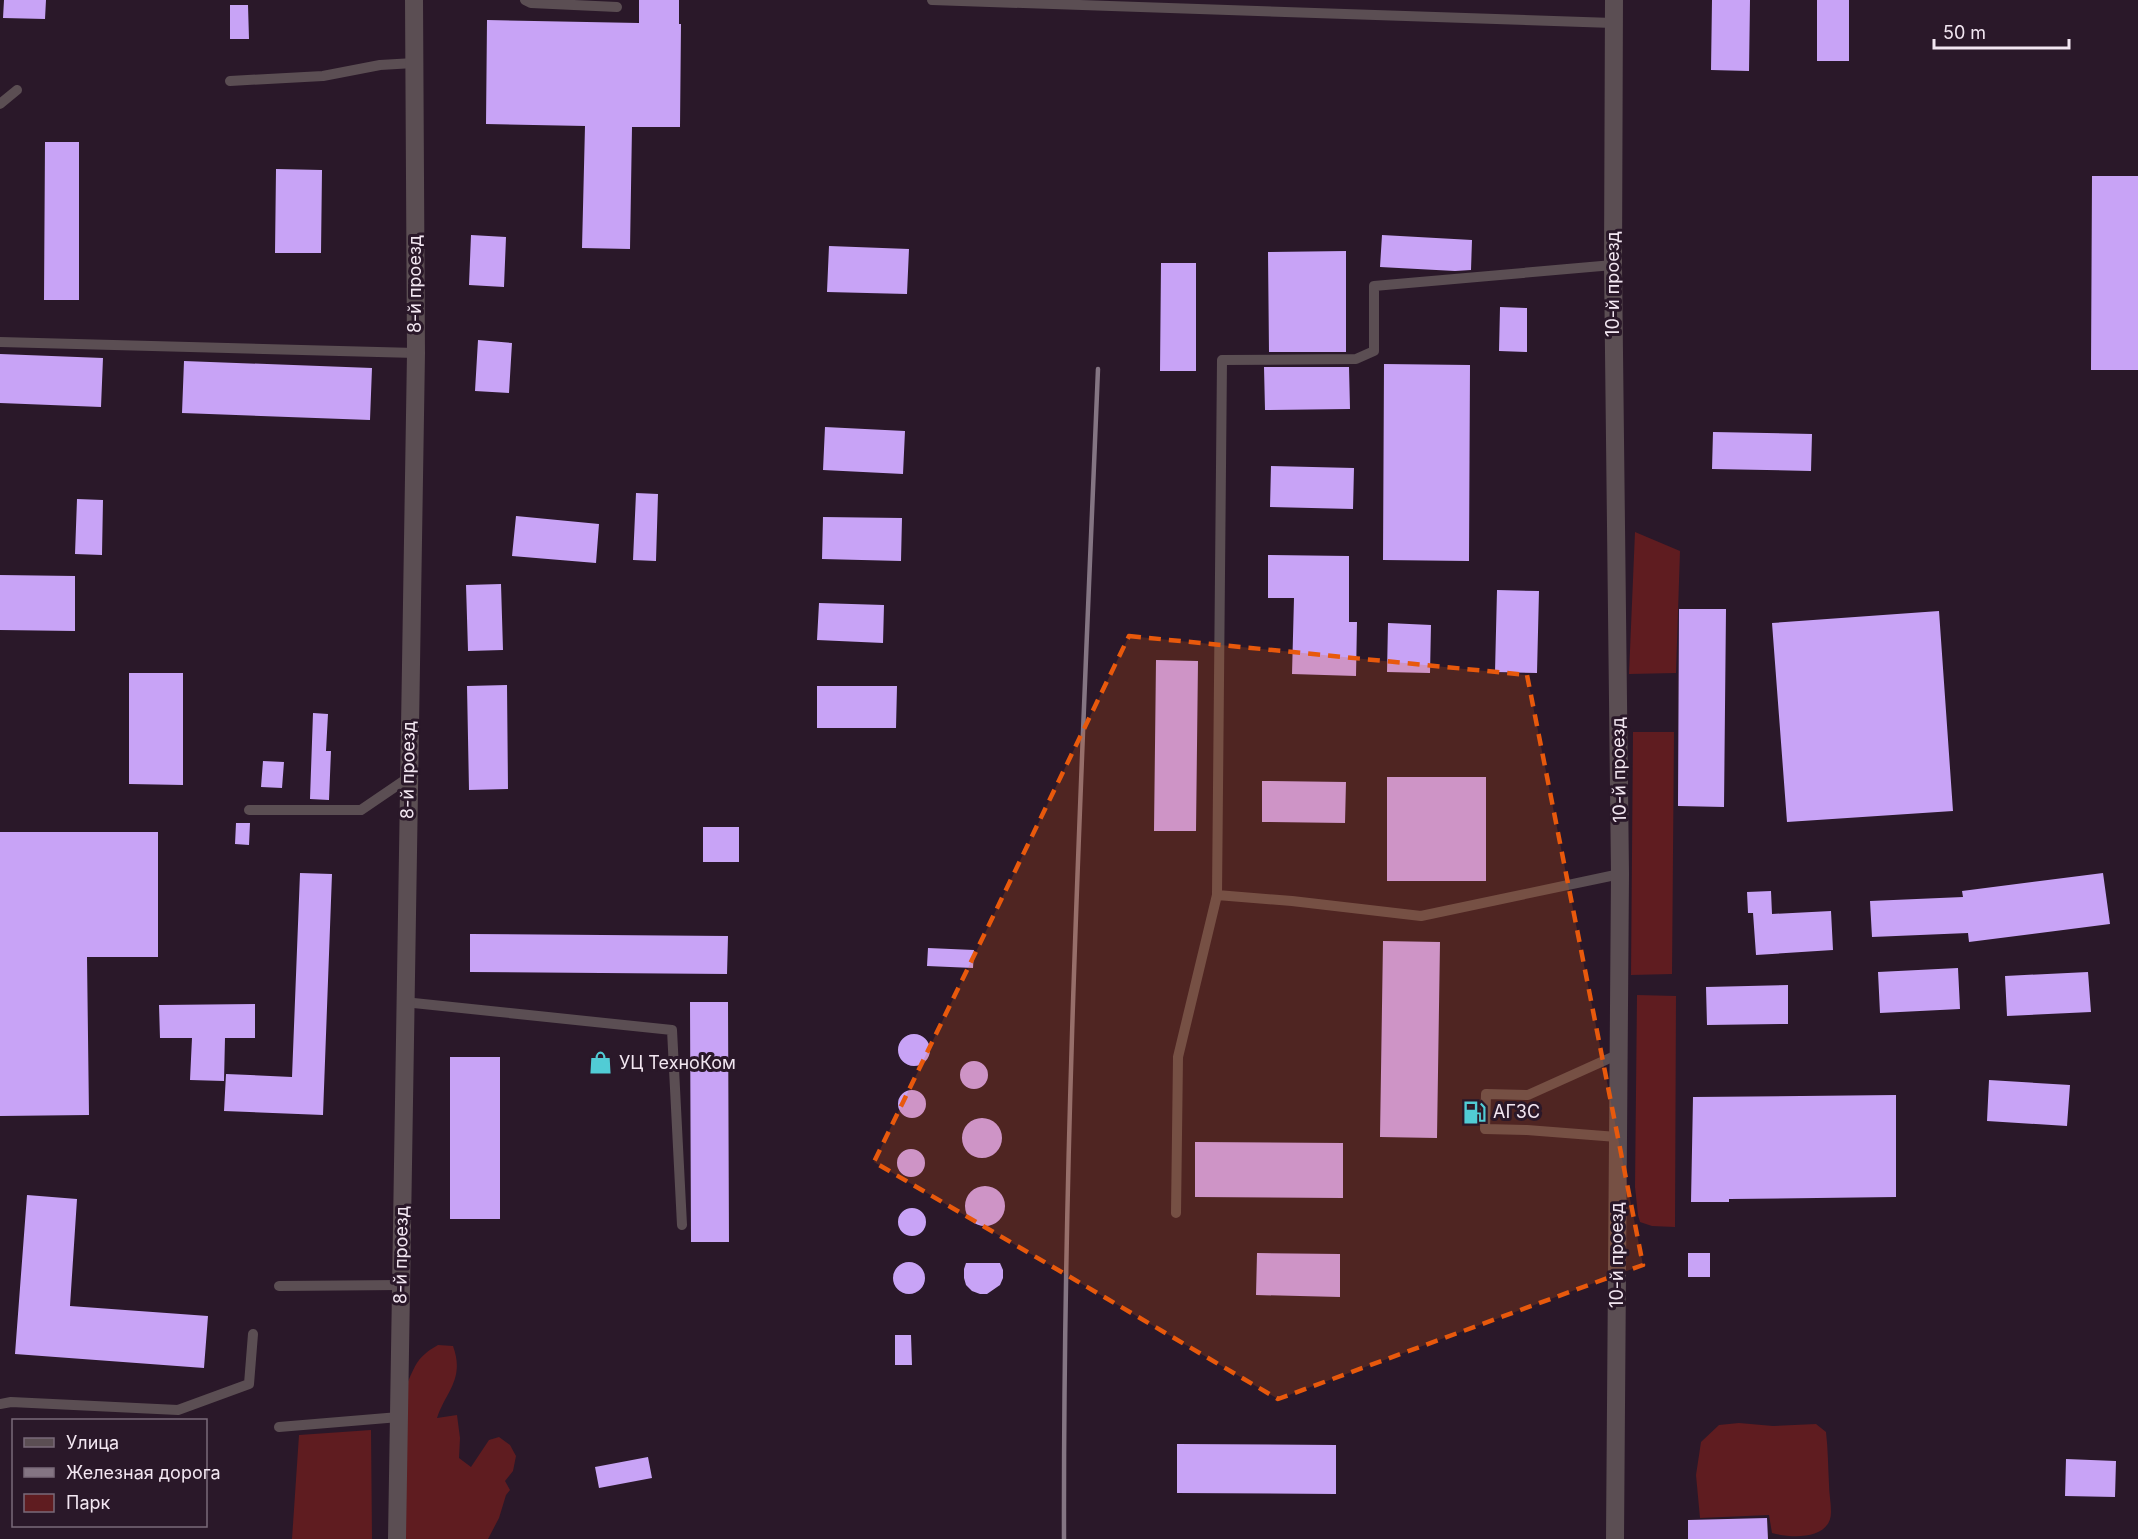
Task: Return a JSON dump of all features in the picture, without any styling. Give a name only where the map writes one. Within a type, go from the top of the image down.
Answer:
[{"type":"street","name":"8-й проезд","points":[[397,1539],[416,353],[414,0]]},
{"type":"street","name":"10-й проезд","points":[[1614,0],[1613,265],[1620,874],[1615,1539]]},
{"type":"lane","points":[[525,0],[531,3],[617,7]]},
{"type":"lane","points":[[932,0],[1613,23]]},
{"type":"lane","points":[[230,81],[323,76],[380,65],[414,63]]},
{"type":"lane","points":[[0,104],[17,90]]},
{"type":"lane","points":[[1176,1213],[1178,1057],[1217,895],[1222,360],[1356,360],[1374,351],[1374,286],[1613,265]]},
{"type":"lane","points":[[0,342],[416,353]]},
{"type":"lane","points":[[249,810],[361,810],[408,778]]},
{"type":"lane","points":[[1217,895],[1421,916],[1620,874]]},
{"type":"lane","points":[[404,1002],[672,1030],[682,1225]]},
{"type":"lane","points":[[1617,1137],[1485,1129],[1486,1094],[1528,1095],[1619,1054]]},
{"type":"lane","points":[[279,1286],[400,1286]]},
{"type":"lane","points":[[0,1404],[11,1402],[178,1410],[249,1384],[253,1334]]},
{"type":"lane","points":[[279,1427],[399,1417]]},
{"type":"highlighted area","points":[[1129,636],[1527,675],[1643,1265],[1278,1399],[874,1162]]},
{"type":"green space","points":[[1635,532],[1680,551],[1676,673],[1629,674]]},
{"type":"green space","points":[[1633,732],[1674,732],[1672,974],[1631,975]]},
{"type":"green space","points":[[1637,995],[1676,996],[1675,1227],[1652,1226],[1640,1222],[1638,1215],[1635,1187]]},
{"type":"green space","points":[[438,1345],[453,1346],[456,1357],[456,1376],[437,1418],[457,1415],[460,1438],[459,1458],[471,1467],[489,1440],[499,1437],[510,1445],[516,1456],[513,1471],[505,1481],[510,1490],[488,1539],[404,1539],[406,1386],[418,1362]]},
{"type":"green space","points":[[1739,1423],[1773,1426],[1816,1424],[1826,1432],[1831,1512],[1825,1528],[1810,1535],[1790,1536],[1772,1533],[1769,1515],[1700,1518],[1696,1475],[1701,1442],[1719,1425]]},
{"type":"green space","points":[[371,1430],[372,1539],[292,1539],[299,1435]]},
{"type":"building","points":[[4,0],[46,0],[45,19],[3,18]]},
{"type":"building","points":[[639,0],[679,0],[679,24],[681,24],[680,127],[632,127],[630,249],[582,248],[585,126],[486,124],[487,20],[639,23]]},
{"type":"building","points":[[1712,0],[1750,0],[1749,71],[1711,70]]},
{"type":"building","points":[[1817,0],[1849,0],[1849,61],[1817,61]]},
{"type":"building","points":[[230,5],[248,5],[249,39],[230,39]]},
{"type":"building","points":[[45,142],[79,142],[79,300],[44,300]]},
{"type":"building","points":[[276,169],[322,170],[321,253],[275,253]]},
{"type":"building","points":[[2092,176],[2138,176],[2138,370],[2091,370]]},
{"type":"building","points":[[471,235],[506,237],[504,287],[469,285]]},
{"type":"building","points":[[1382,235],[1472,240],[1471,270],[1380,267]]},
{"type":"building","points":[[829,246],[909,249],[907,294],[827,292]]},
{"type":"building","points":[[1346,251],[1346,352],[1269,352],[1268,252]]},
{"type":"building","points":[[1161,263],[1196,263],[1196,371],[1160,371]]},
{"type":"building","points":[[1500,307],[1527,308],[1527,352],[1499,351]]},
{"type":"building","points":[[478,340],[512,343],[509,393],[475,391]]},
{"type":"building","points":[[0,354],[103,358],[101,407],[0,403]]},
{"type":"building","points":[[184,361],[372,368],[370,420],[182,413]]},
{"type":"building","points":[[1384,364],[1470,365],[1469,561],[1383,560]]},
{"type":"building","points":[[1264,367],[1349,367],[1350,409],[1265,410]]},
{"type":"building","points":[[825,427],[905,431],[903,474],[823,470]]},
{"type":"building","points":[[1713,432],[1812,434],[1811,471],[1712,469]]},
{"type":"building","points":[[1271,466],[1354,468],[1353,509],[1270,507]]},
{"type":"building","points":[[636,493],[658,494],[656,561],[633,560]]},
{"type":"building","points":[[77,499],[103,500],[102,555],[75,554]]},
{"type":"building","points":[[516,516],[599,524],[596,563],[512,556]]},
{"type":"building","points":[[823,517],[902,518],[901,561],[822,559]]},
{"type":"building","points":[[1268,555],[1349,556],[1349,622],[1357,622],[1356,676],[1292,674],[1294,598],[1268,598]]},
{"type":"building","points":[[0,575],[75,576],[75,631],[0,630]]},
{"type":"building","points":[[501,584],[503,650],[468,651],[466,585]]},
{"type":"building","points":[[1497,590],[1539,591],[1537,673],[1495,672]]},
{"type":"building","points":[[819,603],[884,605],[883,643],[817,640]]},
{"type":"building","points":[[1679,609],[1726,609],[1724,807],[1678,806]]},
{"type":"building","points":[[1939,611],[1953,811],[1787,822],[1772,623]]},
{"type":"building","points":[[1388,623],[1431,625],[1430,673],[1387,672]]},
{"type":"building","points":[[1156,660],[1198,661],[1196,831],[1154,831]]},
{"type":"building","points":[[129,673],[183,673],[183,785],[129,784]]},
{"type":"building","points":[[507,685],[508,789],[469,790],[467,686]]},
{"type":"building","points":[[817,686],[897,686],[896,728],[817,728]]},
{"type":"building","points":[[313,713],[328,714],[326,751],[331,751],[329,800],[310,799]]},
{"type":"building","points":[[263,761],[284,762],[282,788],[261,787]]},
{"type":"building","points":[[1387,777],[1486,777],[1486,881],[1387,881]]},
{"type":"building","points":[[1262,781],[1346,782],[1345,823],[1262,822]]},
{"type":"building","points":[[236,823],[250,823],[249,845],[235,844]]},
{"type":"building","points":[[703,827],[739,827],[739,862],[703,862]]},
{"type":"building","points":[[0,832],[158,832],[158,957],[87,957],[89,1115],[0,1116]]},
{"type":"building","points":[[300,873],[332,874],[323,1115],[224,1111],[226,1074],[292,1077]]},
{"type":"building","points":[[2103,873],[2110,924],[1969,942],[1968,933],[1872,937],[1870,901],[1963,897],[1962,891]]},
{"type":"building","points":[[1771,891],[1772,914],[1831,911],[1833,950],[1756,955],[1753,913],[1748,913],[1747,892]]},
{"type":"building","points":[[470,934],[728,936],[727,974],[470,972]]},
{"type":"building","points":[[1383,941],[1440,942],[1437,1138],[1380,1137]]},
{"type":"building","points":[[928,948],[974,950],[973,968],[927,966]]},
{"type":"building","points":[[1958,968],[1960,1009],[1880,1013],[1878,972]]},
{"type":"building","points":[[2088,972],[2091,1012],[2007,1016],[2005,976]]},
{"type":"building","points":[[1788,985],[1788,1024],[1707,1025],[1706,987]]},
{"type":"building","points":[[690,1002],[728,1002],[729,1242],[691,1242]]},
{"type":"building","points":[[255,1004],[255,1038],[225,1038],[224,1081],[190,1080],[192,1038],[160,1038],[159,1005]]},
{"type":"building","points":[[914,1034],[925,1039],[930,1050],[925,1061],[914,1066],[903,1061],[898,1050],[903,1039]]},
{"type":"building","points":[[450,1057],[500,1057],[500,1219],[450,1219]]},
{"type":"building","points":[[974,1061],[984,1065],[988,1075],[984,1085],[974,1089],[964,1085],[960,1075],[964,1065]]},
{"type":"building","points":[[1989,1080],[2070,1085],[2067,1126],[1987,1121]]},
{"type":"building","points":[[912,1090],[922,1094],[926,1104],[922,1114],[912,1118],[902,1114],[898,1104],[902,1094]]},
{"type":"building","points":[[1896,1095],[1896,1197],[1729,1199],[1729,1202],[1691,1202],[1693,1097]]},
{"type":"building","points":[[982,1118],[996,1124],[1002,1138],[996,1152],[982,1158],[968,1152],[962,1138],[968,1124]]},
{"type":"building","points":[[1195,1142],[1343,1143],[1343,1198],[1195,1197]]},
{"type":"building","points":[[911,1149],[921,1153],[925,1163],[921,1173],[911,1177],[901,1173],[897,1163],[901,1153]]},
{"type":"building","points":[[985,1186],[999,1192],[1005,1206],[999,1220],[985,1226],[971,1220],[965,1206],[971,1192]]},
{"type":"building","points":[[27,1195],[77,1199],[70,1306],[208,1316],[204,1368],[15,1354]]},
{"type":"building","points":[[912,1208],[922,1212],[926,1222],[922,1232],[912,1236],[902,1232],[898,1222],[902,1212]]},
{"type":"building","points":[[1257,1253],[1340,1254],[1340,1297],[1256,1295]]},
{"type":"building","points":[[1688,1253],[1710,1253],[1710,1277],[1688,1277]]},
{"type":"building","points":[[909,1262],[920,1267],[925,1278],[920,1289],[909,1294],[898,1289],[893,1278],[898,1267]]},
{"type":"building","points":[[966,1263],[1000,1263],[1003,1278],[1000,1285],[987,1294],[972,1291],[966,1285],[964,1278]]},
{"type":"building","points":[[895,1335],[911,1335],[912,1365],[895,1365]]},
{"type":"building","points":[[1177,1444],[1336,1445],[1336,1494],[1177,1493]]},
{"type":"building","points":[[648,1457],[652,1478],[599,1488],[595,1467]]},
{"type":"building","points":[[2066,1459],[2116,1461],[2115,1497],[2065,1496]]},
{"type":"building","points":[[1767,1518],[1768,1539],[1688,1539],[1688,1520]]},
{"type":"railway","points":[[1064,1539],[1070,1100],[1098,369]]},
{"type":"place","name":"УЦ ТехноКом","points":[[601,1063]]},
{"type":"place","name":"АГЗС","points":[[1475,1112]]}]
